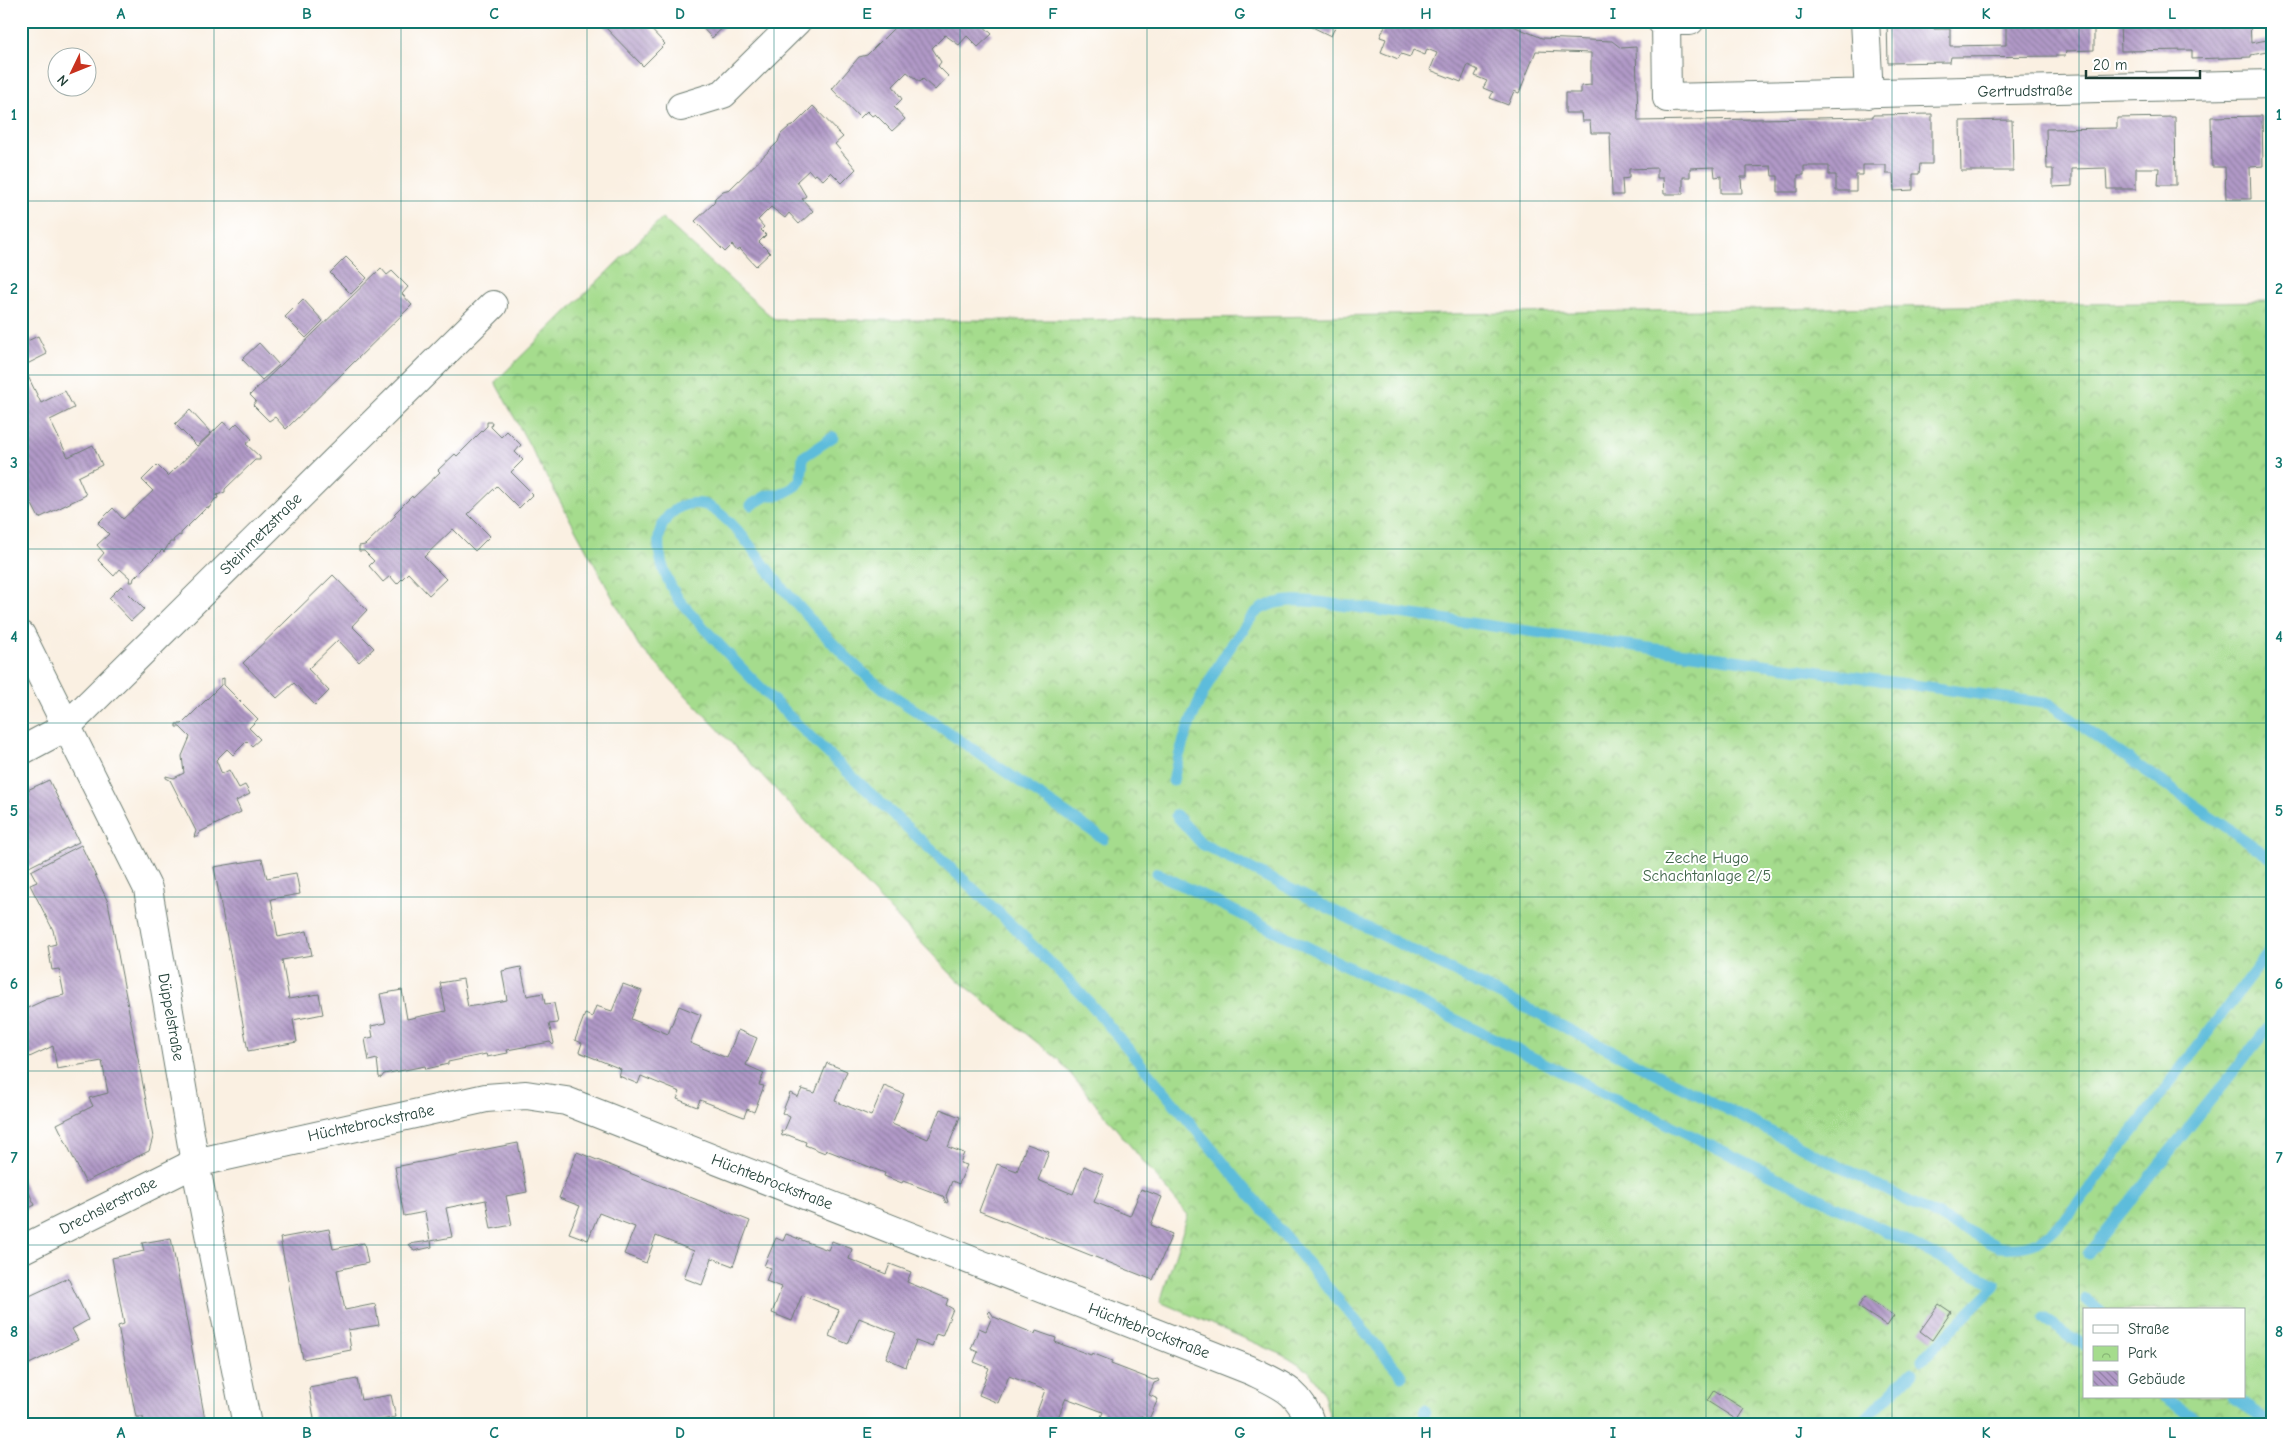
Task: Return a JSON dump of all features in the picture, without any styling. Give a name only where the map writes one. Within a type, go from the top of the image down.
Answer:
[{"type":"street","points":[[682,107],[723,94],[797,21]]},
{"type":"street","points":[[1661,21],[1690,21]]},
{"type":"street","points":[[1865,21],[1869,94]]},
{"type":"street","name":"Gertrudstraße","points":[[1666,22],[1667,98],[2272,84]]},
{"type":"street","name":"Steinmetzstraße","points":[[21,751],[66,727],[493,305]]},
{"type":"street","name":"Düppelstraße","points":[[21,635],[148,888],[196,1162],[247,1425]]},
{"type":"street","name":"Hüchtebrockstraße","points":[[196,1162],[486,1098],[526,1095],[566,1101],[1252,1371],[1278,1383],[1300,1399],[1311,1425]]},
{"type":"street","name":"Drechslerstraße","points":[[21,1250],[196,1162]]},
{"type":"green space","name":"Zeche Hugo Schachtanlage 2/5","points":[[662,218],[775,320],[1072,320],[2272,301],[2272,1425],[1332,1425],[1323,1392],[1309,1371],[1283,1355],[1160,1302],[1188,1215],[1058,1059],[953,976],[639,646],[495,382]]},
{"type":"building","points":[[599,21],[643,21],[665,44],[643,66]]},
{"type":"building","points":[[696,21],[730,21],[712,38]]},
{"type":"building","points":[[901,21],[978,21],[992,34],[978,47],[967,36],[959,45],[945,35],[932,48],[941,62],[938,66],[948,76],[935,90],[923,79],[920,82],[907,72],[893,86],[902,99],[894,107],[905,119],[892,131],[875,114],[872,116],[867,111],[860,118],[832,89],[859,57],[867,55]]},
{"type":"building","points":[[1310,21],[1338,21],[1331,36],[1308,25]]},
{"type":"building","points":[[1387,21],[1488,21],[1496,25],[1498,21],[1501,21],[1542,38],[1612,41],[1621,48],[1636,47],[1638,121],[1873,117],[1873,115],[1932,114],[1932,164],[1920,164],[1919,174],[1913,174],[1913,190],[1894,191],[1893,174],[1886,174],[1886,165],[1863,165],[1863,175],[1856,175],[1856,191],[1836,191],[1836,175],[1829,175],[1829,166],[1804,166],[1804,175],[1798,175],[1798,192],[1778,192],[1778,176],[1772,176],[1771,166],[1747,167],[1747,177],[1741,177],[1742,193],[1721,193],[1721,176],[1715,177],[1714,167],[1690,168],[1690,177],[1683,177],[1683,194],[1664,194],[1663,178],[1657,178],[1657,168],[1629,169],[1629,178],[1622,179],[1623,195],[1612,195],[1610,133],[1591,133],[1590,121],[1582,121],[1581,113],[1565,113],[1565,93],[1581,93],[1581,86],[1591,85],[1591,53],[1536,51],[1519,93],[1514,91],[1508,105],[1490,98],[1493,92],[1483,88],[1487,81],[1475,76],[1478,70],[1468,65],[1461,82],[1430,70],[1437,53],[1427,49],[1425,55],[1413,50],[1410,57],[1401,54],[1398,59],[1381,52],[1386,39],[1380,37]]},
{"type":"building","points":[[1887,21],[1934,21],[1934,29],[1950,29],[1950,46],[2006,45],[2006,21],[2094,21],[2094,50],[2066,51],[2065,56],[1951,57],[1950,62],[1888,63]]},
{"type":"building","points":[[2120,21],[2250,21],[2251,43],[2272,39],[2272,51],[2251,55],[2251,57],[2192,59],[2192,50],[2121,51]]},
{"type":"building","points":[[813,106],[843,137],[835,144],[856,169],[842,183],[831,172],[823,180],[816,174],[814,176],[809,170],[797,181],[806,196],[802,199],[813,211],[799,224],[789,213],[785,218],[771,207],[758,220],[764,227],[761,230],[766,235],[759,242],[770,253],[756,266],[740,249],[737,251],[732,245],[725,252],[695,221],[714,203],[715,198],[723,191],[730,189],[778,142],[781,134],[793,126]]},
{"type":"building","points":[[2262,116],[2263,166],[2250,167],[2251,199],[2226,199],[2225,167],[2212,167],[2211,117]]},
{"type":"building","points":[[2175,117],[2176,185],[2158,185],[2159,168],[2136,168],[2136,189],[2107,189],[2106,168],[2072,169],[2072,186],[2053,187],[2053,169],[2047,169],[2046,129],[2117,128],[2117,118]]},
{"type":"building","points":[[2012,120],[2013,171],[1961,171],[1960,121]]},
{"type":"building","points":[[346,257],[367,278],[351,294],[330,273]]},
{"type":"building","points":[[381,268],[387,275],[392,271],[408,287],[402,294],[412,305],[286,429],[275,417],[269,421],[253,405],[256,401],[250,395]]},
{"type":"building","points":[[303,299],[323,321],[306,338],[285,317]]},
{"type":"building","points":[[38,336],[47,354],[23,366],[41,403],[65,391],[74,408],[50,420],[68,457],[93,445],[102,465],[78,477],[86,495],[39,518],[21,483],[21,344]]},
{"type":"building","points":[[259,343],[279,365],[262,380],[242,359]]},
{"type":"building","points":[[190,410],[211,433],[197,446],[175,424]]},
{"type":"building","points":[[223,422],[231,429],[237,423],[252,439],[246,444],[260,457],[260,460],[255,460],[225,489],[225,492],[217,495],[218,498],[215,499],[209,508],[207,507],[181,533],[181,536],[179,535],[173,540],[174,542],[170,542],[164,552],[162,550],[134,578],[133,582],[129,582],[130,578],[120,569],[114,576],[98,560],[104,553],[97,545],[109,534],[98,523],[113,508],[123,519],[153,491],[142,480],[157,465],[168,476]]},
{"type":"building","points":[[487,422],[492,422],[491,427],[501,437],[507,431],[521,445],[515,452],[523,460],[511,472],[533,494],[519,508],[497,486],[468,514],[490,536],[475,551],[453,529],[424,557],[446,579],[429,595],[408,573],[397,584],[390,576],[383,582],[369,566],[374,561],[364,551],[359,551],[359,546],[365,545],[396,515],[394,514],[412,496],[413,498],[440,472],[438,470],[455,454],[457,456],[487,426]]},
{"type":"building","points":[[333,575],[367,610],[352,626],[374,648],[359,662],[338,640],[308,669],[329,691],[315,705],[294,683],[277,698],[243,663]]},
{"type":"building","points":[[121,586],[144,609],[131,621],[109,598]]},
{"type":"building","points":[[224,678],[224,685],[258,719],[249,728],[260,739],[252,746],[247,741],[233,755],[227,749],[216,760],[222,774],[229,770],[239,788],[245,785],[250,794],[236,801],[241,812],[200,832],[198,837],[194,837],[196,831],[170,780],[166,776],[174,778],[184,773],[182,756],[190,737],[180,727],[176,727],[176,724],[182,724],[221,685],[221,679]]},
{"type":"building","points":[[49,780],[79,842],[29,867],[21,858],[21,793]]},
{"type":"building","points":[[81,845],[108,902],[153,1137],[149,1151],[85,1182],[57,1124],[93,1106],[89,1098],[108,1093],[102,1061],[57,1069],[53,1046],[21,1061],[21,1011],[47,999],[64,995],[59,969],[52,970],[48,946],[56,944],[53,930],[30,885],[37,882],[31,871]]},
{"type":"building","points":[[262,859],[267,878],[296,873],[300,894],[271,899],[278,937],[307,931],[312,955],[282,960],[289,999],[319,994],[323,1014],[293,1020],[297,1042],[248,1051],[214,867]]},
{"type":"building","points":[[521,967],[527,996],[543,993],[545,1004],[554,1003],[558,1023],[549,1024],[553,1045],[550,1042],[507,1050],[508,1053],[487,1057],[486,1054],[426,1069],[425,1066],[384,1074],[381,1078],[379,1077],[377,1059],[369,1061],[365,1039],[373,1037],[371,1026],[386,1023],[380,994],[402,990],[407,1019],[446,1011],[440,983],[463,979],[468,1007],[507,1000],[502,971]]},
{"type":"building","points":[[623,984],[642,991],[631,1019],[668,1034],[679,1006],[701,1015],[690,1043],[727,1058],[738,1030],[757,1038],[746,1065],[764,1073],[759,1085],[764,1086],[754,1112],[747,1109],[744,1117],[700,1100],[697,1107],[677,1099],[680,1092],[641,1076],[638,1084],[619,1076],[621,1069],[579,1052],[582,1043],[575,1040],[585,1014],[592,1017],[596,1006],[612,1011]]},
{"type":"building","points":[[827,1063],[847,1071],[835,1101],[871,1116],[884,1086],[904,1094],[892,1124],[928,1139],[940,1109],[960,1117],[948,1147],[964,1153],[960,1163],[967,1165],[959,1184],[952,1181],[946,1196],[948,1202],[946,1203],[943,1196],[884,1176],[885,1173],[826,1150],[825,1153],[805,1145],[806,1142],[788,1135],[782,1136],[781,1131],[784,1131],[790,1117],[782,1113],[790,1093],[798,1097],[802,1089],[815,1093]]},
{"type":"building","points":[[518,1143],[527,1192],[506,1196],[512,1225],[491,1229],[486,1200],[446,1208],[452,1237],[431,1241],[432,1247],[414,1251],[409,1244],[430,1241],[425,1212],[404,1216],[395,1167]]},
{"type":"building","points":[[1027,1144],[1049,1152],[1038,1180],[1073,1194],[1084,1166],[1104,1175],[1094,1202],[1130,1216],[1141,1189],[1162,1197],[1151,1225],[1172,1234],[1153,1280],[979,1211],[997,1164],[1017,1171]]},
{"type":"building","points":[[577,1152],[750,1221],[733,1266],[712,1258],[702,1285],[684,1278],[694,1251],[656,1236],[646,1263],[624,1254],[635,1227],[599,1213],[588,1240],[569,1233],[580,1206],[559,1198]]},
{"type":"building","points":[[21,1177],[35,1205],[21,1212]]},
{"type":"building","points":[[329,1229],[333,1249],[364,1243],[368,1263],[337,1270],[345,1310],[375,1304],[379,1325],[348,1330],[351,1350],[303,1359],[280,1238]]},
{"type":"building","points":[[786,1234],[828,1250],[832,1241],[852,1249],[849,1259],[886,1274],[890,1264],[911,1272],[907,1282],[948,1299],[946,1305],[953,1309],[942,1336],[936,1334],[932,1347],[916,1341],[906,1367],[886,1358],[896,1333],[859,1318],[848,1344],[829,1336],[839,1310],[802,1295],[792,1321],[772,1313],[782,1287],[766,1281],[771,1268],[764,1266],[776,1238],[783,1241]]},
{"type":"building","points":[[171,1238],[206,1425],[144,1425],[143,1417],[136,1417],[118,1326],[124,1324],[112,1258],[144,1251],[142,1243]]},
{"type":"building","points":[[68,1278],[88,1320],[72,1329],[78,1340],[21,1368],[21,1300]]},
{"type":"building","points":[[1865,1297],[1894,1316],[1887,1326],[1858,1307]]},
{"type":"building","points":[[1939,1304],[1951,1312],[1932,1340],[1920,1331]]},
{"type":"building","points":[[990,1311],[994,1317],[1035,1334],[1036,1331],[1056,1338],[1055,1342],[1091,1355],[1092,1353],[1112,1361],[1111,1364],[1153,1380],[1158,1379],[1159,1381],[1154,1383],[1149,1395],[1158,1399],[1149,1419],[1141,1416],[1137,1425],[1123,1420],[1121,1425],[1098,1425],[1103,1412],[1066,1398],[1055,1425],[1035,1417],[1045,1390],[1009,1376],[998,1403],[979,1395],[989,1368],[974,1362],[978,1352],[971,1349],[979,1328],[986,1331],[991,1319],[988,1313]]},
{"type":"building","points":[[357,1379],[361,1400],[391,1395],[396,1417],[366,1423],[366,1425],[315,1425],[309,1388]]},
{"type":"building","points":[[1714,1390],[1744,1409],[1737,1420],[1707,1401]]},
{"type":"waterway","points":[[751,505],[768,495],[780,495],[793,488],[801,480],[803,457],[833,437]]},
{"type":"waterway","points":[[1104,839],[868,677],[811,620],[779,584],[738,531],[719,513],[708,506],[694,504],[680,507],[669,516],[662,526],[659,538],[659,551],[667,577],[679,600],[778,705],[829,755],[987,901],[1089,1002],[1402,1376]]},
{"type":"waterway","points":[[1173,781],[1183,741],[1198,703],[1217,667],[1240,633],[1259,610],[1280,602],[1303,601],[2050,704],[2272,859]]},
{"type":"waterway","points":[[1176,815],[1202,844],[1999,1247],[2023,1246],[2039,1241],[2070,1214],[2272,948]]},
{"type":"waterway","points":[[1157,873],[1996,1285],[1922,1360]]},
{"type":"waterway","points":[[2088,1254],[2272,1023]]},
{"type":"waterway","points":[[2086,1300],[2097,1308]]},
{"type":"waterway","points":[[2044,1319],[2083,1344]]},
{"type":"waterway","points":[[1859,1425],[1912,1372]]},
{"type":"waterway","points":[[2166,1398],[2206,1425]]},
{"type":"waterway","points":[[2234,1398],[2272,1423]]},
{"type":"waterway","points":[[1423,1425],[1425,1410]]}]
